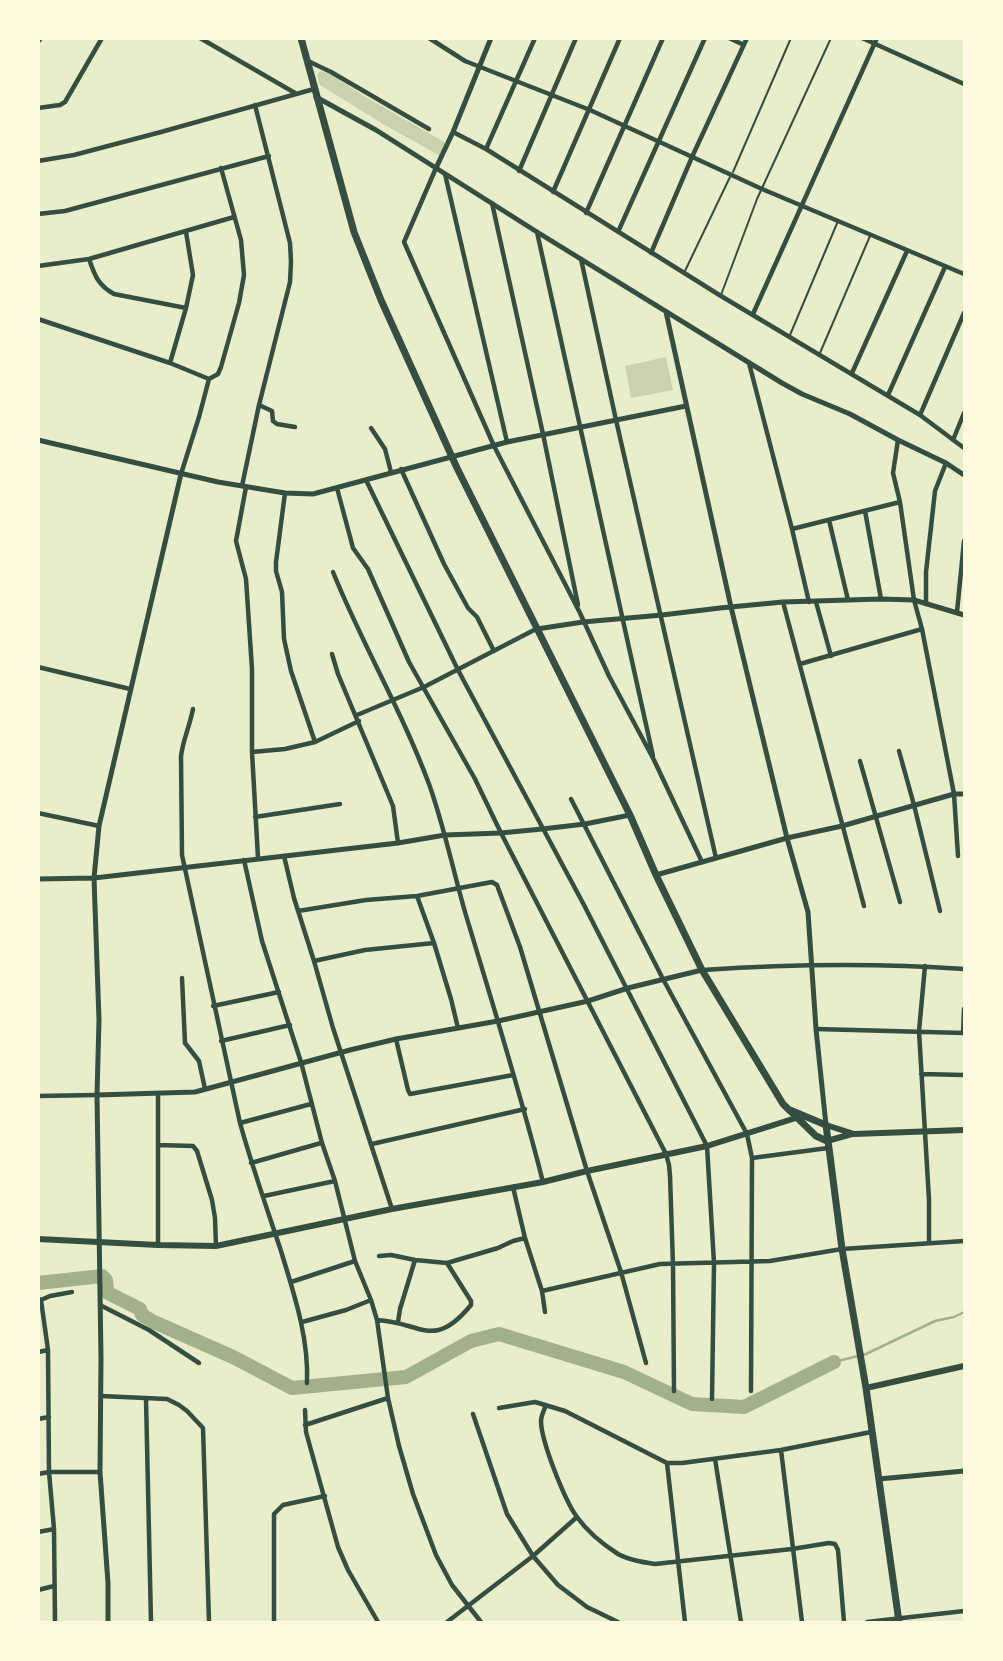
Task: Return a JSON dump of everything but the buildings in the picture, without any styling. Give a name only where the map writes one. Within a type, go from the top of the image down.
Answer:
[{"type":"main road","points":[[301,38],[363,257],[451,456],[630,815],[702,970],[787,1108],[799,1116],[854,1134]]},
{"type":"main road","points":[[38,1239],[216,1246],[392,1209],[543,1182],[707,1146],[799,1116]]},
{"type":"main road","points":[[799,1116],[827,1145]]},
{"type":"main road","points":[[826,1125],[842,1249],[866,1388],[899,1621]]},
{"type":"main road","points":[[827,1145],[854,1134],[964,1130]]},
{"type":"main road","points":[[866,1388],[964,1366]]},
{"type":"street","points":[[38,108],[60,106],[65,102],[101,40],[94,38]]},
{"type":"street","points":[[200,38],[296,93]]},
{"type":"street","points":[[429,38],[464,61],[590,110],[762,189],[964,274]]},
{"type":"street","points":[[491,38],[404,242],[494,446],[580,612]]},
{"type":"street","points":[[486,149],[535,38]]},
{"type":"street","points":[[519,171],[576,38]]},
{"type":"street","points":[[553,192],[620,38]]},
{"type":"street","points":[[586,213],[663,38]]},
{"type":"street","points":[[618,232],[705,38]]},
{"type":"street","points":[[729,38],[744,45]]},
{"type":"street","points":[[651,253],[747,38]]},
{"type":"street","points":[[862,38],[875,41],[964,84]]},
{"type":"street","points":[[753,314],[875,41]]},
{"type":"street","points":[[307,60],[429,129]]},
{"type":"street","points":[[38,161],[86,152],[314,89]]},
{"type":"street","points":[[317,97],[354,116],[797,392],[850,414],[964,475]]},
{"type":"street","points":[[255,105],[290,243],[291,262],[290,282],[259,405],[236,541],[246,579],[252,669],[258,858]]},
{"type":"street","points":[[453,132],[486,149],[684,274],[888,395],[964,448]]},
{"type":"street","points":[[38,214],[65,211],[269,156]]},
{"type":"street","points":[[107,1622],[108,1583],[100,1472],[97,1095],[99,1020],[94,878],[99,826],[181,474],[209,379],[218,374],[221,367],[239,303],[244,275],[241,240],[221,168]]},
{"type":"street","points":[[444,173],[507,442]]},
{"type":"street","points":[[492,202],[583,622],[654,760],[702,862]]},
{"type":"street","points":[[38,266],[89,259],[234,217]]},
{"type":"street","points":[[170,362],[193,275],[186,232]]},
{"type":"street","points":[[537,232],[654,760]]},
{"type":"street","points":[[852,373],[907,251]]},
{"type":"street","points":[[89,259],[96,279],[104,288],[114,293],[186,308]]},
{"type":"street","points":[[581,259],[716,858]]},
{"type":"street","points":[[888,395],[945,267]]},
{"type":"street","points":[[666,312],[731,607],[787,838],[808,912],[826,1125]]},
{"type":"street","points":[[920,415],[964,313]]},
{"type":"street","points":[[38,319],[170,362],[209,379]]},
{"type":"street","points":[[749,363],[809,602]]},
{"type":"street","points":[[259,405],[272,411],[276,424],[295,427]]},
{"type":"street","points":[[38,440],[181,474],[285,493],[313,494],[507,442],[686,406]]},
{"type":"street","points":[[953,440],[964,413]]},
{"type":"street","points":[[372,428],[385,449],[391,472]]},
{"type":"street","points":[[898,440],[893,473],[900,502],[914,600],[954,794],[958,856]]},
{"type":"street","points":[[926,604],[926,572],[934,491],[946,463]]},
{"type":"street","points":[[401,469],[444,564],[468,608],[477,617],[494,651]]},
{"type":"street","points":[[366,480],[458,670],[628,988],[707,1146],[714,1263],[712,1399]]},
{"type":"street","points":[[337,488],[353,548],[368,569],[409,662],[475,779],[666,1154],[670,1176],[674,1391]]},
{"type":"street","points":[[285,493],[276,571],[282,592],[284,639],[291,671],[315,742]]},
{"type":"street","points":[[792,529],[900,502]]},
{"type":"street","points":[[865,511],[881,599]]},
{"type":"street","points":[[829,520],[848,600]]},
{"type":"street","points":[[957,612],[964,541]]},
{"type":"street","points":[[333,572],[429,784],[525,1109],[543,1182]]},
{"type":"street","points":[[253,752],[285,749],[315,742],[537,629],[731,607],[848,600],[914,600],[964,615]]},
{"type":"street","points":[[816,602],[831,656]]},
{"type":"street","points":[[783,603],[864,906]]},
{"type":"street","points":[[800,664],[922,629]]},
{"type":"street","points":[[332,654],[393,806],[398,843]]},
{"type":"street","points":[[38,667],[130,689]]},
{"type":"street","points":[[193,709],[181,756],[181,837],[184,867],[240,1123],[302,1322],[308,1362],[307,1383]]},
{"type":"street","points":[[899,751],[940,911]]},
{"type":"street","points":[[860,761],[900,902]]},
{"type":"street","points":[[656,875],[954,794],[964,794]]},
{"type":"street","points":[[571,799],[663,979],[747,1134],[752,1158],[751,1391]]},
{"type":"street","points":[[255,817],[340,804]]},
{"type":"street","points":[[38,813],[99,826]]},
{"type":"street","points":[[38,879],[94,878],[398,843],[445,835],[501,833],[585,824],[630,815]]},
{"type":"street","points":[[284,856],[293,898],[392,1209]]},
{"type":"street","points":[[243,859],[262,941],[301,1062],[355,1261],[377,1320],[388,1398],[399,1446],[422,1521],[432,1548],[452,1585],[481,1622]]},
{"type":"street","points":[[298,912],[366,900],[417,896],[492,882],[497,885],[520,947],[587,1171],[621,1272],[646,1363]]},
{"type":"street","points":[[417,896],[445,978],[457,1028]]},
{"type":"street","points":[[314,961],[365,950],[433,943]]},
{"type":"street","points":[[38,1096],[195,1092],[341,1052],[588,1001],[702,970],[813,964],[964,969]]},
{"type":"street","points":[[925,966],[919,1031],[929,1243]]},
{"type":"street","points":[[182,978],[185,1043],[199,1061],[205,1089]]},
{"type":"street","points":[[214,1006],[279,992]]},
{"type":"street","points":[[816,1029],[964,1033],[964,1009]]},
{"type":"street","points":[[221,1041],[290,1025]]},
{"type":"street","points":[[396,1039],[410,1094],[513,1075]]},
{"type":"street","points":[[922,1074],[964,1075]]},
{"type":"street","points":[[158,1094],[158,1245]]},
{"type":"street","points":[[240,1123],[311,1104]]},
{"type":"street","points":[[372,1144],[525,1109]]},
{"type":"street","points":[[251,1163],[321,1143]]},
{"type":"street","points":[[158,1145],[193,1146],[197,1150],[212,1200],[216,1246]]},
{"type":"street","points":[[752,1158],[827,1145]]},
{"type":"street","points":[[264,1196],[335,1181]]},
{"type":"street","points":[[513,1187],[525,1238],[542,1291],[545,1312]]},
{"type":"street","points":[[379,1256],[391,1255],[447,1263],[525,1238]]},
{"type":"street","points":[[542,1291],[660,1264],[751,1263],[842,1249],[964,1241]]},
{"type":"street","points":[[398,1322],[415,1260]]},
{"type":"street","points":[[290,1282],[355,1261]]},
{"type":"street","points":[[377,1320],[398,1322],[425,1331],[445,1328],[471,1305],[447,1263]]},
{"type":"street","points":[[55,1622],[54,1528],[49,1472],[48,1350],[40,1300],[72,1292]]},
{"type":"street","points":[[302,1322],[371,1300]]},
{"type":"street","points":[[100,1305],[149,1330],[199,1363]]},
{"type":"street","points":[[38,1352],[48,1350]]},
{"type":"street","points":[[101,1396],[167,1399],[179,1405],[203,1428],[209,1622]]},
{"type":"street","points":[[305,1425],[388,1398]]},
{"type":"street","points":[[146,1399],[151,1622]]},
{"type":"street","points":[[499,1408],[534,1402],[565,1411],[667,1463],[715,1460],[872,1432]]},
{"type":"street","points":[[546,1405],[541,1419],[555,1473],[577,1517],[607,1546],[620,1555],[647,1563],[835,1544],[838,1550],[844,1622]]},
{"type":"street","points":[[305,1410],[305,1425],[338,1547],[361,1596],[378,1622]]},
{"type":"street","points":[[473,1414],[507,1514],[533,1556],[558,1585],[587,1607],[618,1622]]},
{"type":"street","points":[[38,1419],[49,1417]]},
{"type":"street","points":[[781,1450],[802,1622]]},
{"type":"street","points":[[715,1460],[741,1622]]},
{"type":"street","points":[[667,1463],[685,1622]]},
{"type":"street","points":[[879,1479],[964,1471]]},
{"type":"street","points":[[38,1474],[100,1472]]},
{"type":"street","points":[[274,1622],[274,1514],[283,1505],[325,1496]]},
{"type":"street","points":[[447,1622],[533,1556],[577,1517]]},
{"type":"street","points":[[38,1532],[54,1528]]},
{"type":"street","points":[[38,1590],[54,1586]]},
{"type":"street","points":[[867,1622],[899,1621],[964,1611]]},
{"type":"lane","points":[[684,274],[732,174],[791,38]]},
{"type":"lane","points":[[721,296],[762,189],[831,38]]},
{"type":"lane","points":[[789,336],[838,221]]},
{"type":"lane","points":[[819,354],[871,235]]},
{"type":"green space","points":[[321,71],[446,143],[440,156],[320,85],[317,74]]},
{"type":"green space","points":[[666,357],[673,390],[631,398],[625,366]]},
{"type":"waterway","points":[[38,1283],[102,1276],[106,1280],[108,1293],[140,1309],[142,1315],[292,1388],[406,1377],[471,1341],[499,1334],[624,1372],[692,1404],[744,1407],[834,1362]]},
{"type":"waterway","points":[[834,1362],[866,1354],[935,1321],[964,1312]]}]
